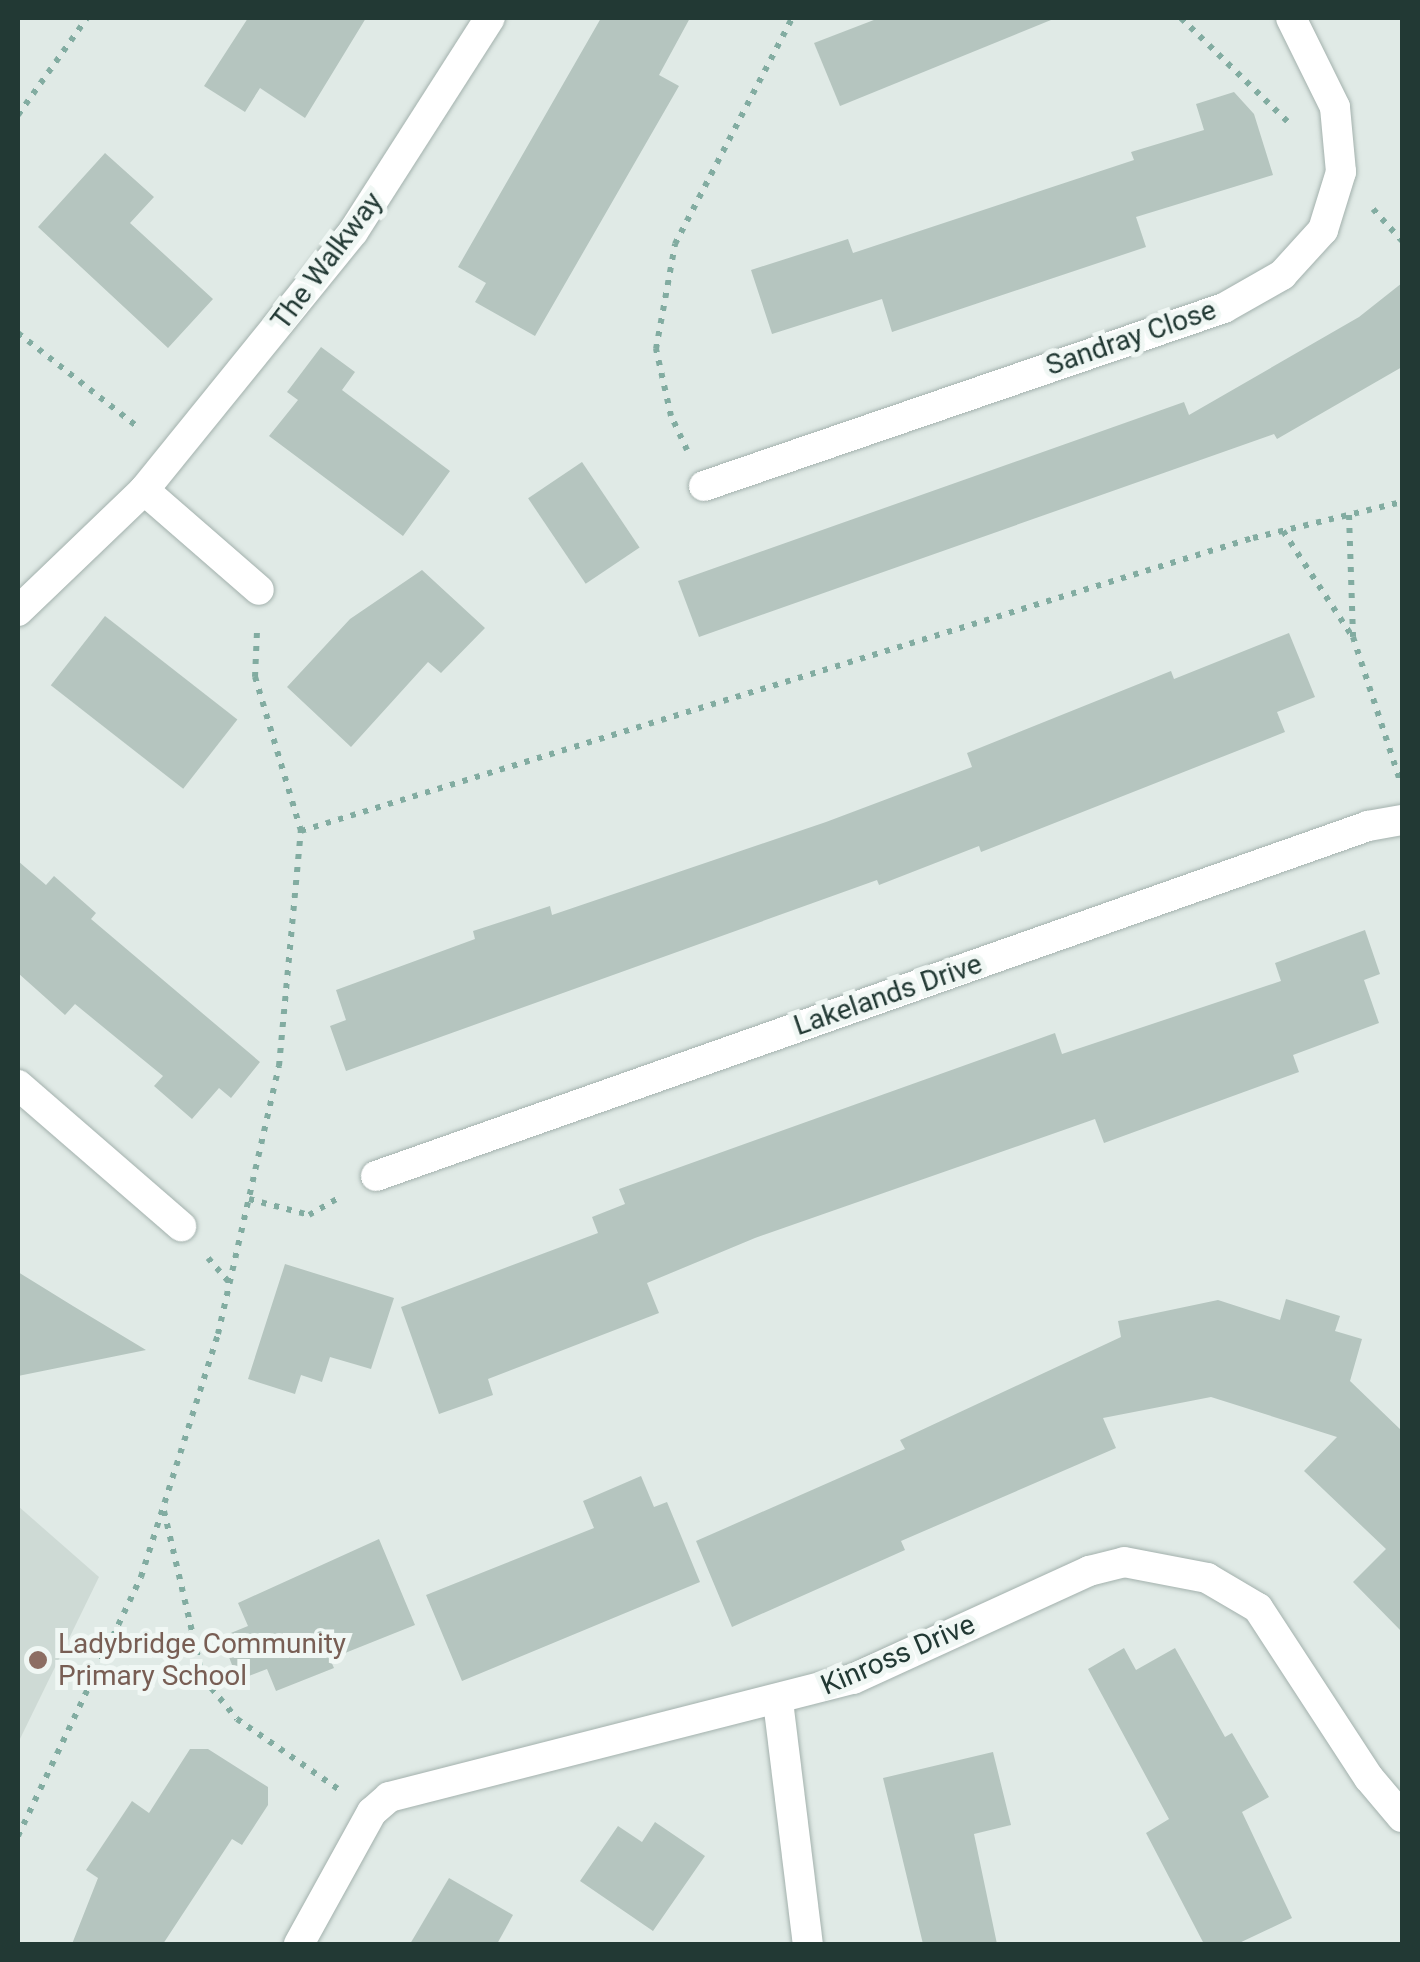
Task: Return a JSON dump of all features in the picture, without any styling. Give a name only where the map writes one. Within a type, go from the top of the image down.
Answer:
[{"type":"street","name":"The Walkway","points":[[18,612],[144,490],[354,232],[490,18]]},
{"type":"street","name":"Sandray Close","points":[[704,486],[1224,308],[1282,275],[1324,230],[1341,172],[1336,107],[1290,18]]},
{"type":"street","points":[[144,490],[258,590]]},
{"type":"street","name":"Lakelands Drive","points":[[376,1176],[1368,826],[1402,820]]},
{"type":"street","points":[[18,1085],[181,1226]]},
{"type":"street","name":"Kinross Drive","points":[[372,1812],[410,1788],[778,1701],[853,1679],[1089,1571],[1124,1562],[1158,1565],[1207,1578],[1258,1608],[1369,1778],[1402,1817]]},
{"type":"street","points":[[778,1701],[808,1944]]},
{"type":"street","points":[[299,1944],[372,1812]]},
{"type":"path","points":[[18,115],[87,18]]},
{"type":"path","points":[[704,486],[670,416],[656,349],[675,244],[792,18]]},
{"type":"path","points":[[18,333],[174,456]]},
{"type":"path","points":[[301,831],[1283,530],[1402,502]]},
{"type":"path","points":[[1349,515],[1353,636]]},
{"type":"path","points":[[1283,530],[1353,636],[1402,788]]},
{"type":"path","points":[[18,1836],[141,1577],[218,1334],[279,1066],[301,831],[254,677],[258,590]]},
{"type":"path","points":[[249,1199],[308,1215],[376,1176]]},
{"type":"path","points":[[163,1507],[204,1678],[236,1719],[372,1812]]},
{"type":"shaded area","name":"Ladybridge Community Primary School","points":[[18,1506],[99,1577],[18,1743]]},
{"type":"building","points":[[248,18],[366,18],[305,118],[260,88],[245,112],[204,86]]},
{"type":"building","points":[[601,18],[690,18],[659,75],[679,86],[535,336],[475,302],[486,283],[458,267]]},
{"type":"building","points":[[879,18],[1051,20],[840,106],[814,43]]},
{"type":"building","points":[[1234,92],[1254,114],[1273,175],[1136,217],[1146,247],[892,332],[882,299],[772,334],[751,270],[848,239],[853,253],[1134,160],[1131,152],[1204,130],[1196,104]]},
{"type":"building","points":[[105,153],[154,197],[130,223],[213,299],[168,348],[38,227]]},
{"type":"building","points":[[1402,283],[1402,367],[1277,439],[1274,434],[699,637],[678,581],[1184,402],[1189,415],[1359,317]]},
{"type":"building","points":[[321,347],[355,372],[342,390],[450,471],[403,536],[269,436],[298,400],[287,392]]},
{"type":"building","points":[[582,462],[640,547],[586,584],[528,498]]},
{"type":"building","points":[[422,570],[485,628],[441,673],[428,662],[351,747],[287,687],[350,619]]},
{"type":"building","points":[[105,616],[237,719],[183,789],[51,685]]},
{"type":"building","points":[[1289,633],[1315,697],[1277,712],[1285,732],[981,852],[979,846],[879,885],[877,880],[346,1071],[330,1026],[346,1020],[336,990],[475,939],[473,931],[550,906],[552,915],[826,822],[972,767],[967,753],[1171,671],[1174,679]]},
{"type":"building","points":[[18,861],[46,885],[54,876],[96,913],[91,919],[260,1062],[231,1098],[219,1088],[192,1119],[154,1086],[163,1076],[75,1004],[65,1015],[18,973]]},
{"type":"building","points":[[1365,930],[1380,974],[1364,980],[1379,1023],[1293,1055],[1299,1072],[1104,1143],[1095,1119],[755,1238],[647,1283],[659,1313],[488,1379],[493,1395],[439,1414],[401,1307],[598,1233],[592,1217],[625,1204],[619,1189],[1055,1033],[1062,1054],[1281,981],[1275,963]]},
{"type":"building","points":[[285,1264],[394,1298],[371,1369],[330,1357],[322,1382],[301,1375],[295,1394],[248,1379]]},
{"type":"building","points":[[18,1272],[73,1306],[146,1350],[18,1376]]},
{"type":"building","points":[[1286,1299],[1340,1316],[1335,1331],[1362,1339],[1350,1381],[1402,1431],[1402,1632],[1353,1582],[1386,1549],[1304,1471],[1337,1437],[1211,1397],[1103,1418],[1116,1448],[901,1541],[905,1550],[732,1627],[696,1541],[905,1449],[900,1440],[1121,1337],[1118,1321],[1218,1300],[1280,1320]]},
{"type":"building","points":[[641,1476],[654,1507],[667,1502],[700,1582],[462,1681],[426,1595],[594,1528],[583,1501]]},
{"type":"building","points":[[379,1539],[415,1625],[330,1659],[334,1668],[276,1691],[267,1669],[238,1680],[221,1637],[248,1626],[238,1603]]},
{"type":"building","points":[[1124,1648],[1136,1670],[1175,1648],[1225,1737],[1232,1733],[1269,1797],[1242,1812],[1292,1918],[1237,1944],[1204,1944],[1146,1833],[1169,1819],[1088,1669]]},
{"type":"building","points":[[190,1749],[208,1749],[268,1787],[268,1805],[242,1845],[232,1839],[163,1944],[72,1944],[98,1878],[86,1870],[132,1801],[149,1813]]},
{"type":"building","points":[[993,1752],[1011,1825],[974,1834],[997,1944],[923,1944],[883,1778]]},
{"type":"building","points":[[655,1822],[705,1856],[653,1931],[580,1881],[618,1826],[642,1842]]},
{"type":"building","points":[[449,1878],[513,1915],[497,1944],[410,1944]]},
{"type":"place","name":"Ladybridge Community Primary School","points":[[38,1660]]}]
